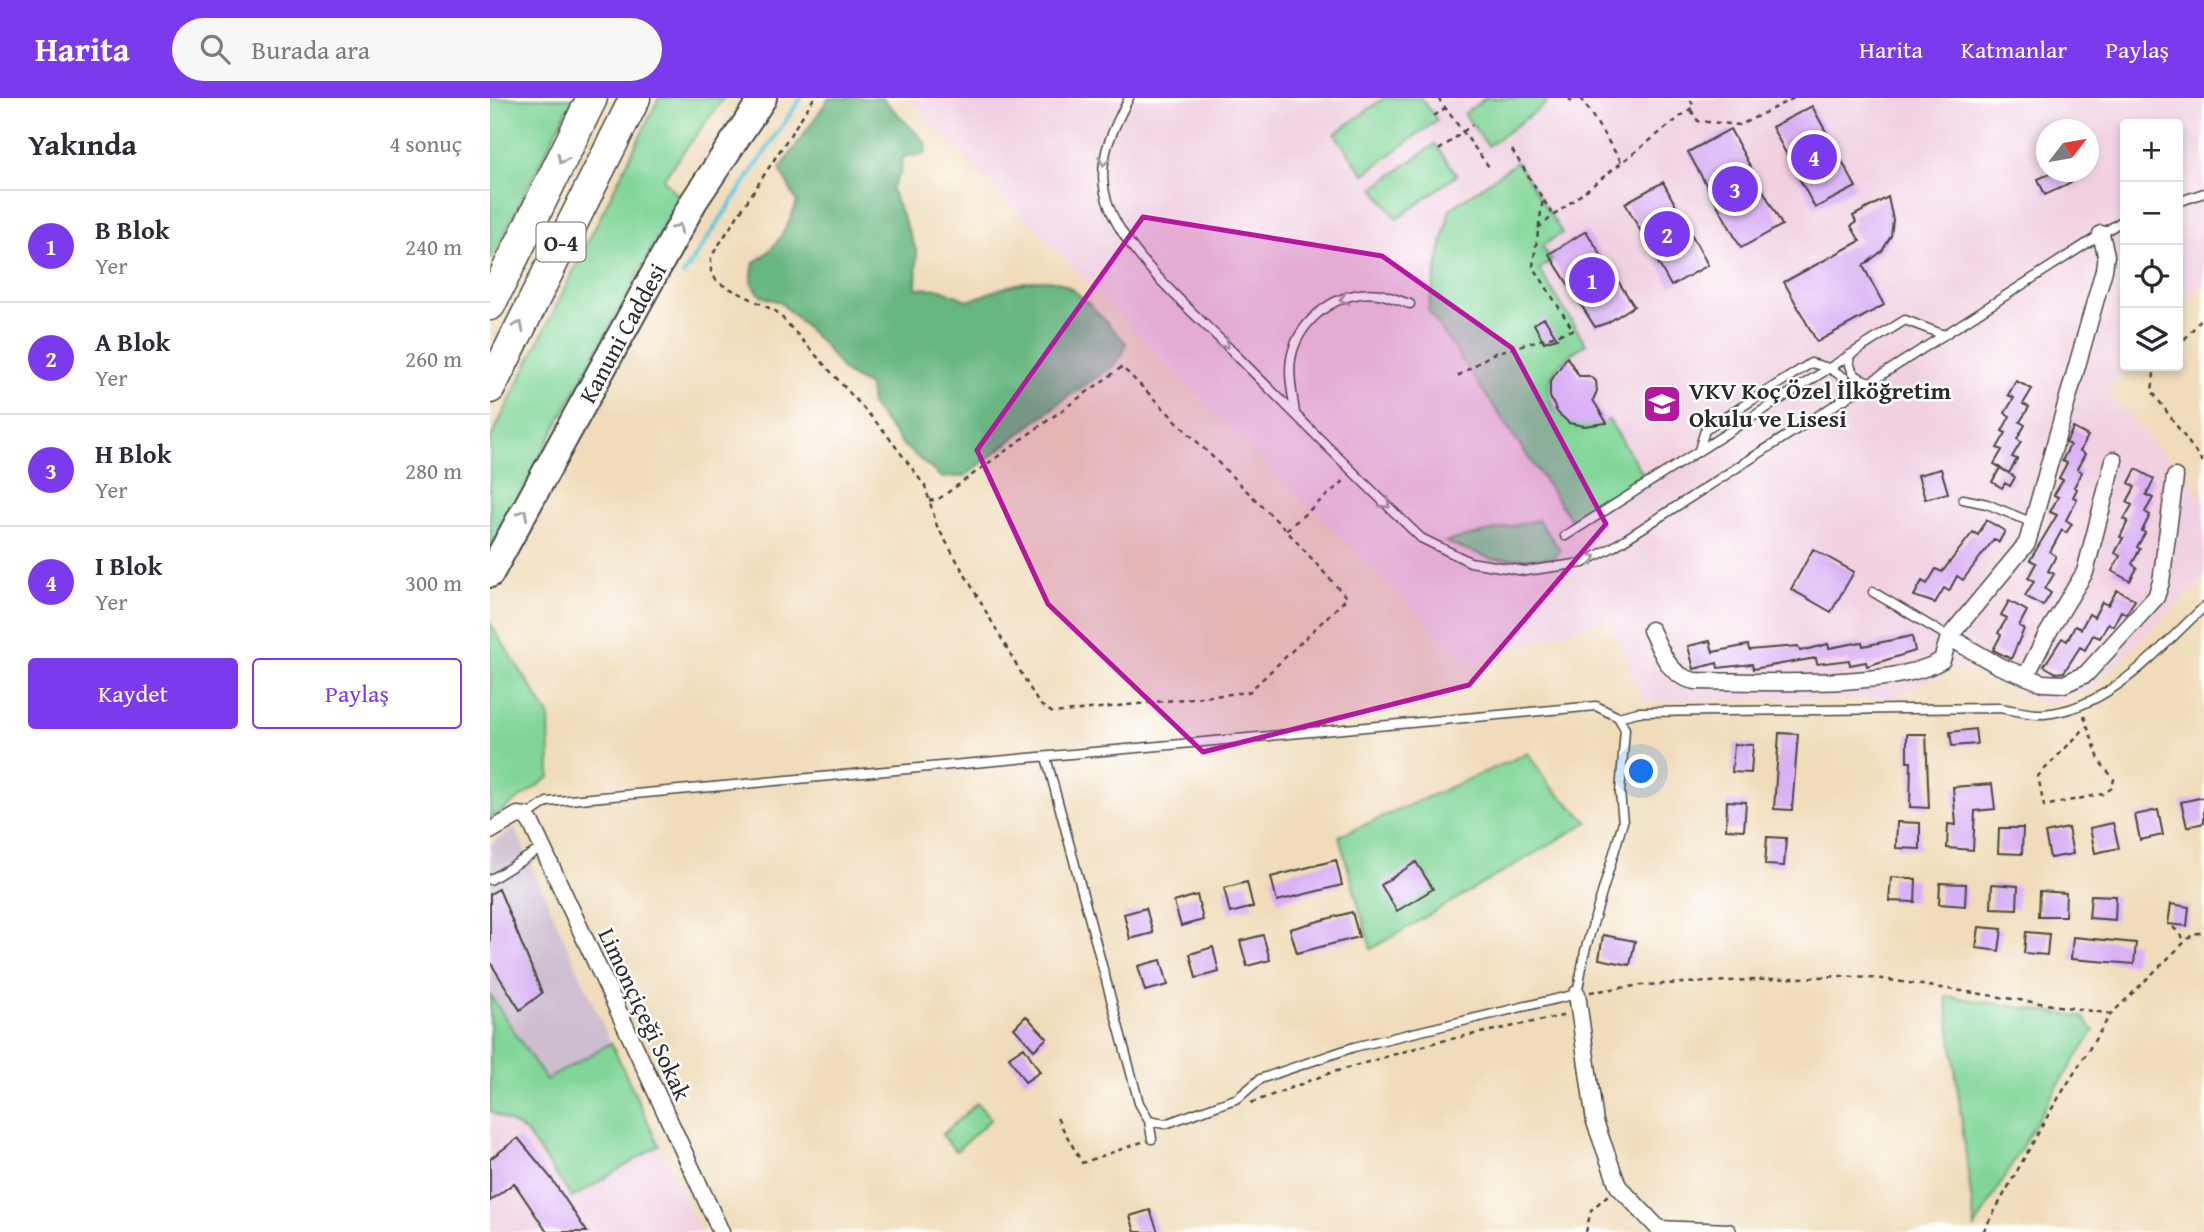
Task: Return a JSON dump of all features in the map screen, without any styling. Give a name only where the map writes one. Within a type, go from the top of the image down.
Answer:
[{"type":"highway","name":"O-4","points":[[490,305],[592,98]]},
{"type":"highway","name":"O-4","points":[[490,388],[635,98]]},
{"type":"main road","name":"Kanuni Caddesi","points":[[490,574],[694,201],[763,98]]},
{"type":"street","points":[[1651,630],[1668,666],[1679,676],[1695,681],[1847,681],[1900,674],[1942,660],[1949,637],[2022,551],[2034,523],[2104,270],[2106,254],[2101,234]]},
{"type":"street","points":[[2026,676],[2046,636],[2085,572],[2114,460]]},
{"type":"street","points":[[1949,637],[1999,666],[2026,676],[2053,684],[2079,678],[2152,604],[2161,582],[2175,477]]},
{"type":"street","points":[[490,831],[518,814],[527,816]]},
{"type":"street","name":"Limonçiçeği Sokak","points":[[527,816],[722,1232]]},
{"type":"street","points":[[1577,994],[1595,1122],[1618,1186],[1659,1229],[1728,1232]]},
{"type":"lane","points":[[1129,98],[1111,132],[1101,166],[1110,209],[1131,244],[1179,298],[1421,538],[1470,562],[1525,571],[1583,563],[2120,222]]},
{"type":"lane","points":[[2183,200],[2204,193]]},
{"type":"lane","points":[[1295,413],[1290,360],[1301,331],[1314,316],[1330,304],[1350,296],[1378,294],[1410,304]]},
{"type":"lane","points":[[1564,536],[1905,320],[1944,335]]},
{"type":"lane","points":[[1849,355],[1849,366],[1854,374],[1871,382]]},
{"type":"lane","points":[[1699,450],[1705,430],[1811,363],[1829,368],[1845,378],[1845,399]]},
{"type":"lane","points":[[1964,499],[1987,503],[2034,523]]},
{"type":"lane","points":[[1873,592],[1949,637]]},
{"type":"lane","points":[[1618,717],[1637,712],[1987,708],[2040,715],[2081,706],[2111,691],[2204,607]]},
{"type":"lane","points":[[527,816],[547,802],[1596,706],[1618,717],[1625,729],[1620,793],[1623,822],[1585,951],[1577,994],[1354,1047],[1260,1079],[1238,1098],[1165,1124],[1149,1121]]},
{"type":"lane","points":[[1046,757],[1102,973],[1139,1104],[1149,1121],[1152,1139]]},
{"type":"lane","points":[[490,880],[542,848]]},
{"type":"path","points":[[814,98],[711,257],[711,271],[716,282],[776,312],[884,430],[925,486],[929,501],[937,526],[1039,705],[1054,713],[1249,692],[1347,598],[1286,530],[1122,367],[940,498],[929,501]]},
{"type":"path","points":[[1569,98],[1573,104]]},
{"type":"path","points":[[1581,98],[1622,163]]},
{"type":"path","points":[[1538,228],[1691,109],[1694,106],[1689,98]]},
{"type":"path","points":[[1691,109],[1698,121],[1741,125],[1794,98]]},
{"type":"path","points":[[1440,99],[1489,167]]},
{"type":"path","points":[[1434,116],[1445,108]]},
{"type":"path","points":[[1438,150],[1472,125]]},
{"type":"path","points":[[1512,149],[1554,216]]},
{"type":"path","points":[[1458,376],[1492,354],[1573,330],[1533,265],[1543,198]]},
{"type":"path","points":[[2183,341],[2204,316]]},
{"type":"path","points":[[2157,371],[2152,391],[2204,464]]},
{"type":"path","points":[[1286,530],[1354,472]]},
{"type":"path","points":[[2081,706],[2100,762],[2114,779],[2112,788],[2103,794],[2044,806],[2038,776],[2087,726]]},
{"type":"path","points":[[2173,927],[2186,941]]},
{"type":"path","points":[[1983,1232],[2052,1110],[2111,1014],[2193,934],[2204,932]]},
{"type":"path","points":[[1577,994],[1642,985],[1841,976],[1882,979],[2111,1014]]},
{"type":"path","points":[[1250,1104],[1330,1073],[1437,1042],[1579,1012]]},
{"type":"path","points":[[1057,1118],[1082,1163],[1152,1139]]},
{"type":"path","points":[[1586,1232],[1591,1210],[1618,1186]]},
{"type":"highlighted area","points":[[1143,217],[1382,256],[1512,348],[1606,524],[1469,685],[1203,752],[1048,604],[977,450]]},
{"type":"shaded area","name":"VKV Koç Özel İlköğretim Okulu ve Lisesi","points":[[907,98],[2204,98],[2204,283],[2183,306],[2183,119],[2120,119],[2120,371],[2124,371],[2106,391],[2204,499],[2204,578],[2091,688],[2045,704],[1958,667],[1891,698],[1644,701],[1607,618],[1469,664],[1219,417]]},
{"type":"shaded area","points":[[515,828],[611,1043],[546,1080],[490,995],[490,845]]},
{"type":"shaded area","points":[[490,1111],[525,1131],[572,1198],[659,1145],[700,1232],[490,1232]]},
{"type":"green space","points":[[490,98],[573,98],[490,261]]},
{"type":"green space","points":[[659,98],[724,98],[663,179],[679,197],[490,550],[490,440]]},
{"type":"green space","points":[[829,98],[882,98],[927,144],[925,154],[903,157],[900,174],[891,189],[917,252],[916,288],[941,289],[969,301],[1025,282],[1058,282],[1085,300],[1126,343],[1123,354],[1112,367],[1066,398],[965,476],[942,478],[904,446],[871,405],[869,386],[845,373],[822,343],[780,302],[761,296],[751,282],[754,262],[775,244],[786,228],[797,202],[780,169]]},
{"type":"green space","points":[[1384,98],[1421,98],[1437,120],[1364,174],[1335,134]]},
{"type":"green space","points":[[1485,98],[1543,98],[1547,103],[1488,146],[1464,114]]},
{"type":"green space","points":[[1435,144],[1457,175],[1397,219],[1374,188]]},
{"type":"green space","points":[[1517,162],[1562,233],[1542,246],[1552,261],[1539,269],[1586,344],[1556,368],[1550,382],[1552,406],[1570,420],[1582,424],[1609,420],[1643,474],[1571,520],[1428,310],[1450,209]]},
{"type":"green space","points":[[1538,520],[1560,550],[1555,558],[1493,559],[1445,542]]},
{"type":"green space","points":[[490,623],[549,715],[550,777],[490,819]]},
{"type":"green space","points":[[1528,753],[1550,786],[1588,822],[1371,949],[1339,836]]},
{"type":"green space","points":[[490,995],[546,1080],[611,1043],[659,1145],[572,1198],[525,1131],[490,1111]]},
{"type":"green space","points":[[1946,996],[2083,1017],[2094,1031],[2053,1093],[1975,1228]]},
{"type":"green space","points":[[977,1103],[991,1119],[956,1151],[942,1135]]},
{"type":"building","points":[[1812,106],[1856,187],[1815,208],[1772,127]]},
{"type":"building","points":[[1730,129],[1782,225],[1741,248],[1688,152]]},
{"type":"building","points":[[1663,182],[1708,265],[1671,286],[1625,203]]},
{"type":"building","points":[[2039,182],[2071,182],[2071,183],[2045,195]]},
{"type":"building","points":[[1888,197],[1893,220],[1891,236],[1882,251],[1863,266],[1884,305],[1817,342],[1784,282],[1860,241],[1851,226],[1856,222],[1853,216]]},
{"type":"building","points":[[1586,231],[1634,306],[1607,323],[1595,327],[1549,254]]},
{"type":"building","points":[[1544,318],[1557,338],[1544,342],[1534,324]]},
{"type":"building","points":[[1567,357],[1579,376],[1589,376],[1596,381],[1597,391],[1593,400],[1607,423],[1584,426],[1569,423],[1557,412],[1550,397],[1550,382]]},
{"type":"building","points":[[2016,381],[2032,389],[2023,404],[2029,407],[2020,422],[2025,425],[2017,439],[2021,442],[2012,457],[2017,459],[2009,473],[1994,464],[2002,450],[1997,448],[2006,433],[2002,431],[2010,416],[2005,413],[2014,398],[2008,395]]},
{"type":"building","points":[[2073,428],[2088,436],[2080,451],[2085,454],[2077,469],[2082,472],[2074,487],[2077,489],[2073,497],[2077,499],[2066,520],[2072,524],[2066,533],[2062,530],[2050,552],[2056,556],[2048,571],[2054,574],[2045,589],[2051,593],[2043,606],[2025,596],[2034,581],[2028,578],[2036,563],[2030,560],[2057,515],[2050,512],[2058,497],[2054,495],[2063,480],[2059,478],[2067,463],[2062,461],[2070,445],[2066,443]]},
{"type":"building","points":[[2000,468],[2015,477],[2010,486],[2005,483],[2002,488],[1992,482]]},
{"type":"building","points":[[1941,469],[1948,493],[1925,499],[1918,475]]},
{"type":"building","points":[[2136,469],[2154,479],[2146,495],[2153,498],[2145,512],[2150,515],[2142,531],[2145,533],[2137,547],[2140,549],[2132,564],[2137,568],[2130,581],[2112,571],[2120,556],[2115,553],[2128,521],[2124,519],[2132,505],[2127,502],[2135,487],[2129,483]]},
{"type":"building","points":[[1986,520],[2005,531],[1999,542],[1994,539],[1963,580],[1957,576],[1949,591],[1944,588],[1935,603],[1914,596],[1922,581],[1927,584],[1936,569],[1942,572],[1973,532],[1978,535]]},
{"type":"building","points":[[1813,549],[1854,572],[1831,612],[1791,589]]},
{"type":"building","points":[[2117,590],[2135,600],[2126,614],[2121,611],[2113,626],[2108,623],[2100,638],[2093,635],[2085,650],[2080,647],[2064,672],[2056,673],[2044,666],[2062,638],[2067,641],[2075,626],[2081,629],[2089,614],[2094,617],[2102,602],[2108,605]]},
{"type":"building","points":[[2009,601],[2027,611],[2019,626],[2024,629],[2011,659],[1993,650],[2001,635],[1998,633],[2007,618],[2001,615]]},
{"type":"building","points":[[1912,636],[1915,651],[1867,666],[1866,662],[1850,665],[1849,660],[1817,664],[1816,658],[1753,669],[1752,664],[1718,668],[1717,663],[1694,669],[1688,646],[1710,641],[1713,652],[1748,645],[1749,650],[1798,646],[1800,651],[1828,644],[1829,648],[1862,642],[1863,646]]},
{"type":"building","points":[[1975,729],[1977,744],[1952,746],[1950,732]]},
{"type":"building","points":[[1779,733],[1798,734],[1792,810],[1774,809]]},
{"type":"building","points":[[1907,734],[1926,734],[1929,808],[1910,807],[1911,762],[1907,762]]},
{"type":"building","points":[[1734,744],[1753,745],[1751,773],[1732,772]]},
{"type":"building","points":[[1992,784],[1995,809],[1975,811],[1973,850],[1947,848],[1948,824],[1956,825],[1953,787]]},
{"type":"building","points":[[2204,797],[2204,823],[2187,827],[2181,802]]},
{"type":"building","points":[[1727,801],[1746,802],[1744,830],[1726,829]]},
{"type":"building","points":[[2158,810],[2163,835],[2140,840],[2135,815]]},
{"type":"building","points":[[1897,822],[1920,823],[1920,849],[1896,848]]},
{"type":"building","points":[[2113,823],[2119,848],[2095,853],[2090,828]]},
{"type":"building","points":[[1999,828],[2023,828],[2022,854],[1998,853]]},
{"type":"building","points":[[2068,828],[2073,854],[2050,858],[2045,833]]},
{"type":"building","points":[[1767,837],[1786,838],[1784,866],[1765,865]]},
{"type":"building","points":[[1336,860],[1342,885],[1277,901],[1271,877]]},
{"type":"building","points":[[1416,862],[1433,889],[1397,911],[1381,885]]},
{"type":"building","points":[[1891,877],[1916,879],[1915,902],[1889,901]]},
{"type":"building","points":[[1247,882],[1253,907],[1230,913],[1224,888]]},
{"type":"building","points":[[1940,883],[1966,884],[1965,906],[1939,904]]},
{"type":"building","points":[[1992,884],[2018,886],[2017,909],[1991,908]]},
{"type":"building","points":[[499,889],[542,993],[520,1010],[490,962],[490,894]]},
{"type":"building","points":[[2040,891],[2066,893],[2065,916],[2039,916]]},
{"type":"building","points":[[1197,895],[1203,920],[1181,926],[1174,902]]},
{"type":"building","points":[[2091,895],[2116,896],[2115,920],[2089,918]]},
{"type":"building","points":[[2171,904],[2189,907],[2187,926],[2168,924]]},
{"type":"building","points":[[1146,908],[1153,933],[1130,939],[1124,914]]},
{"type":"building","points":[[1352,912],[1359,937],[1297,953],[1290,929]]},
{"type":"building","points":[[1979,927],[2002,929],[1999,951],[1976,948]]},
{"type":"building","points":[[2026,932],[2049,934],[2047,955],[2024,953]]},
{"type":"building","points":[[1263,935],[1270,960],[1247,966],[1240,941]]},
{"type":"building","points":[[1603,935],[1635,941],[1630,965],[1599,959]]},
{"type":"building","points":[[2073,937],[2136,943],[2134,964],[2071,959]]},
{"type":"building","points":[[1213,947],[1219,972],[1196,978],[1190,954]]},
{"type":"building","points":[[1161,960],[1168,985],[1145,991],[1138,966]]},
{"type":"building","points":[[1026,1016],[1047,1038],[1034,1050],[1014,1028]]},
{"type":"building","points":[[1024,1047],[1040,1072],[1025,1082],[1009,1057]]},
{"type":"building","points":[[518,1138],[551,1178],[587,1232],[547,1232],[514,1183],[490,1201],[490,1159]]},
{"type":"building","points":[[1150,1210],[1158,1232],[1135,1232],[1130,1216]]},
{"type":"waterway","points":[[683,275],[801,98]]},
{"type":"place","name":"I Blok","points":[[1814,157]]},
{"type":"place","name":"H Blok","points":[[1735,189]]},
{"type":"place","name":"A Blok","points":[[1667,234]]},
{"type":"place","name":"B Blok","points":[[1592,280]]},
{"type":"place","name":"VKV Koç Özel İlköğretim Okulu ve Lisesi","points":[[1662,404]]}]
